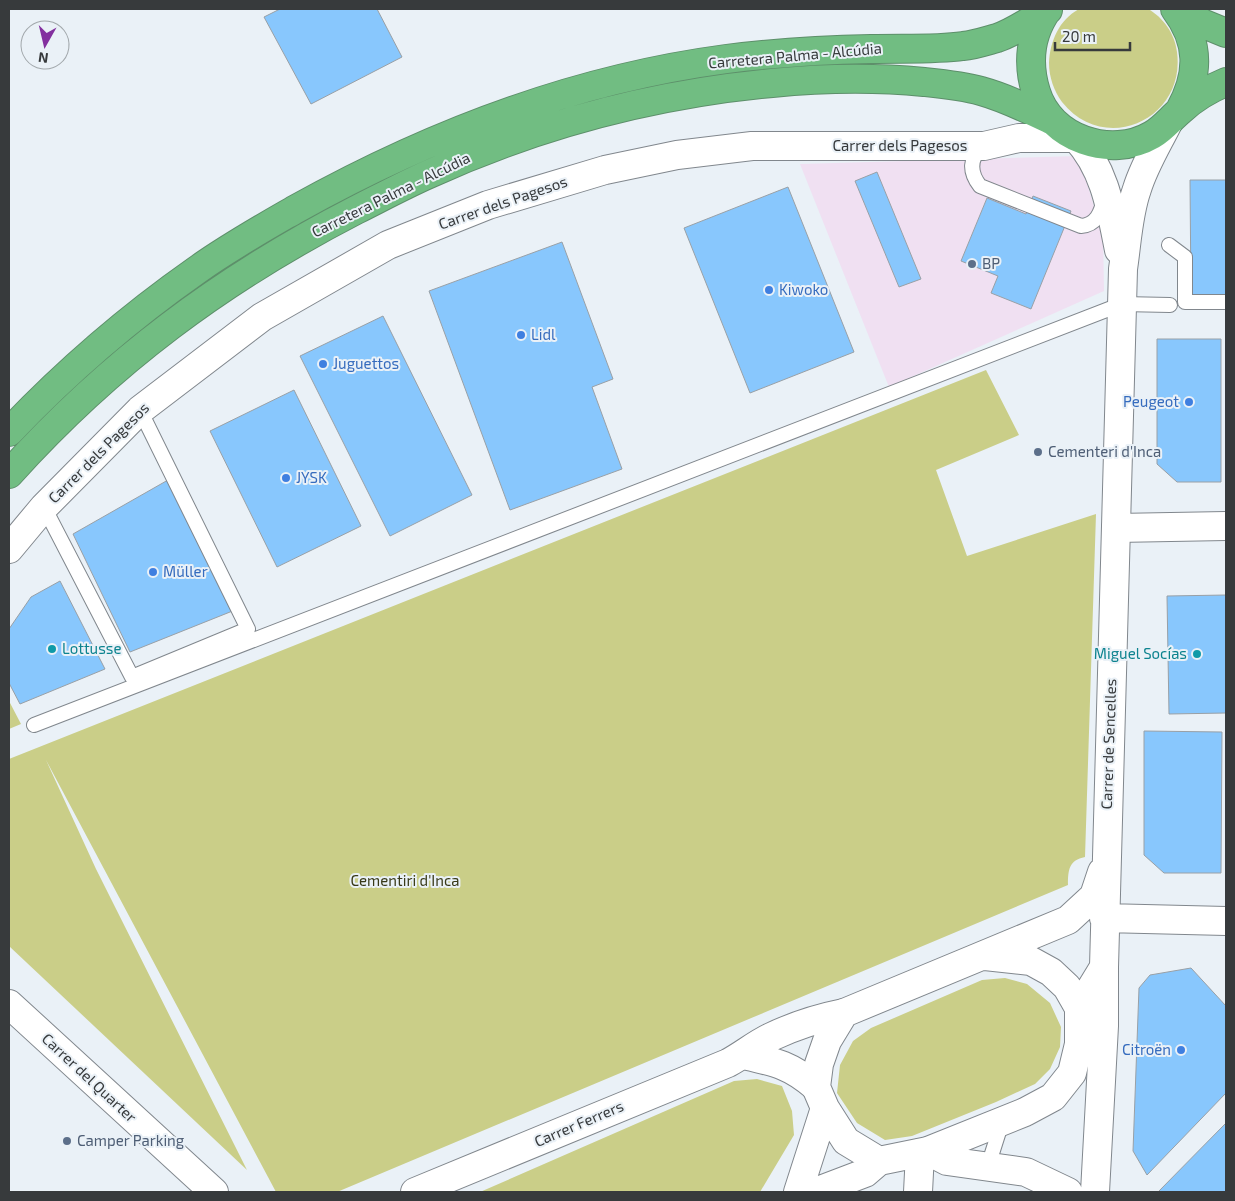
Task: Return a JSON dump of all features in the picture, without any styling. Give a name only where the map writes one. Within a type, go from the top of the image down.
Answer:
[{"type":"highway","points":[[1048,9],[1038,25],[1032,42],[1030,58],[1032,79],[1038,99],[1051,120],[1076,138],[1096,143],[1116,144],[1134,142],[1152,135],[1198,95],[1226,82]]},
{"type":"highway","name":"Carretera Palma - Alcúdia","points":[[9,432],[56,386],[125,324],[199,268],[314,199],[397,157],[440,138],[522,108],[636,76],[682,66],[770,55],[831,50],[964,46],[1000,37],[1015,30],[1048,9]]},
{"type":"highway","points":[[1176,9],[1204,24],[1226,32]]},
{"type":"highway","points":[[1174,117],[1189,94],[1195,63],[1189,32],[1176,9]]},
{"type":"highway","name":"Carretera Palma - Alcúdia","points":[[9,474],[30,450],[91,391],[158,334],[203,300],[252,268],[302,238],[429,174],[483,151],[556,126],[621,108],[733,86],[829,78],[886,79],[952,85],[1004,98],[1051,120]]},
{"type":"street","name":"Carrer de Sencelles","points":[[1095,1192],[1104,1026],[1104,918],[1123,269],[1133,202],[1137,189],[1152,154],[1174,117]]},
{"type":"street","name":"Carrer dels Pagesos","points":[[9,549],[44,508],[140,410],[262,318],[388,245],[488,205],[605,170],[677,156],[752,146],[984,146],[1019,138],[1076,138]]},
{"type":"street","name":"Carrer de Sencelles","points":[[1076,138],[1092,159],[1106,188],[1123,269]]},
{"type":"street","points":[[1116,528],[1226,526]]},
{"type":"street","points":[[985,956],[1068,920],[1094,896],[1106,856]]},
{"type":"street","points":[[1104,918],[1226,922]]},
{"type":"street","points":[[815,1192],[865,1173],[879,1161],[924,1152],[1025,1112],[1053,1097],[1072,1072],[1078,1044],[1079,1008],[1068,987],[1050,972],[1031,961],[985,956]]},
{"type":"street","name":"Carrer Ferrers","points":[[415,1192],[743,1055],[777,1034],[816,1018],[844,1013],[985,956]]},
{"type":"street","points":[[1079,1008],[1104,967]]},
{"type":"street","name":"Carrer del Quarter","points":[[9,1004],[214,1192]]},
{"type":"street","points":[[798,1192],[820,1098],[819,1064],[827,1040],[844,1013]]},
{"type":"street","name":"Carrer de Sencelles","points":[[1078,1044],[1087,1052],[1099,1098]]},
{"type":"street","points":[[743,1055],[779,1063],[801,1074],[820,1098],[846,1141],[879,1161]]},
{"type":"street","points":[[924,1152],[948,1161],[1026,1172],[1068,1192]]},
{"type":"street","points":[[918,1192],[924,1152]]},
{"type":"lane","points":[[984,146],[973,157],[971,165],[980,186],[1075,224],[1082,226],[1096,221],[1103,204],[1106,188]]},
{"type":"lane","points":[[1170,245],[1185,258],[1185,302],[1226,302]]},
{"type":"lane","points":[[34,725],[1122,304],[1170,305]]},
{"type":"lane","points":[[44,508],[132,677],[248,629],[140,410]]},
{"type":"lane","points":[[988,1166],[1002,1122]]},
{"type":"shaded area","name":"BP","points":[[1079,156],[1103,237],[1104,291],[889,387],[800,164]]},
{"type":"green space","points":[[1079,9],[1148,9],[1163,21],[1176,45],[1176,76],[1169,96],[1156,112],[1139,122],[1120,128],[1099,126],[1080,118],[1062,102],[1051,79],[1049,63],[1051,47],[1061,25]]},
{"type":"green space","name":"Cementiri d'Inca","points":[[986,370],[1019,435],[936,470],[967,556],[1096,514],[1085,857],[1080,858],[1070,866],[1068,885],[337,1192],[276,1192],[46,760],[96,869],[247,1170],[9,946],[9,759]]},
{"type":"green space","points":[[9,701],[21,724],[9,729]]},
{"type":"green space","points":[[1005,978],[1027,984],[1050,1003],[1061,1027],[1060,1047],[1050,1069],[1035,1084],[912,1136],[885,1140],[857,1123],[837,1093],[840,1065],[853,1041],[871,1028],[982,980]]},
{"type":"green space","points":[[757,1079],[782,1086],[792,1111],[794,1135],[760,1192],[480,1192],[734,1081]]},
{"type":"building","points":[[280,9],[377,9],[402,57],[311,104],[264,17]]},
{"type":"building","points":[[877,172],[921,279],[899,287],[855,181]]},
{"type":"building","points":[[1190,180],[1226,180],[1226,295],[1191,296]]},
{"type":"building","name":"Kiwoko","points":[[788,187],[854,352],[750,393],[684,228]]},
{"type":"building","points":[[1033,196],[1071,211],[1031,309],[991,293],[998,276],[961,261],[987,198],[1026,214]]},
{"type":"building","name":"Lidl","points":[[562,242],[613,379],[592,387],[622,469],[510,510],[429,291]]},
{"type":"building","points":[[383,316],[472,495],[390,536],[300,356]]},
{"type":"building","name":"Peugeot","points":[[1157,339],[1221,339],[1221,482],[1177,482],[1157,464]]},
{"type":"building","name":"JYSK","points":[[294,390],[361,526],[277,567],[210,431]]},
{"type":"building","name":"Müller","points":[[168,480],[235,610],[130,652],[73,534]]},
{"type":"building","name":"Lottusse","points":[[60,581],[105,669],[20,704],[9,683],[9,629],[31,597]]},
{"type":"building","name":"Miguel Socías","points":[[1226,595],[1226,713],[1169,714],[1167,596]]},
{"type":"building","points":[[1144,731],[1222,732],[1221,873],[1164,873],[1144,855]]},
{"type":"building","name":"Citroën","points":[[1191,968],[1226,1006],[1226,1093],[1147,1175],[1133,1151],[1139,988],[1150,975]]},
{"type":"building","points":[[1226,1123],[1226,1192],[1158,1192]]},
{"type":"place","name":"BP","points":[[972,264]]},
{"type":"place","name":"Kiwoko","points":[[769,290]]},
{"type":"place","name":"Lidl","points":[[521,335]]},
{"type":"place","name":"Juguettos","points":[[323,364]]},
{"type":"place","name":"Peugeot","points":[[1189,402]]},
{"type":"place","name":"Cementeri d'Inca","points":[[1038,452]]},
{"type":"place","name":"JYSK","points":[[286,478]]},
{"type":"place","name":"Müller","points":[[153,572]]},
{"type":"place","name":"Lottusse","points":[[52,649]]},
{"type":"place","name":"Miguel Socías","points":[[1197,654]]},
{"type":"place","name":"Citroën","points":[[1181,1050]]},
{"type":"place","name":"Camper Parking","points":[[67,1141]]}]
